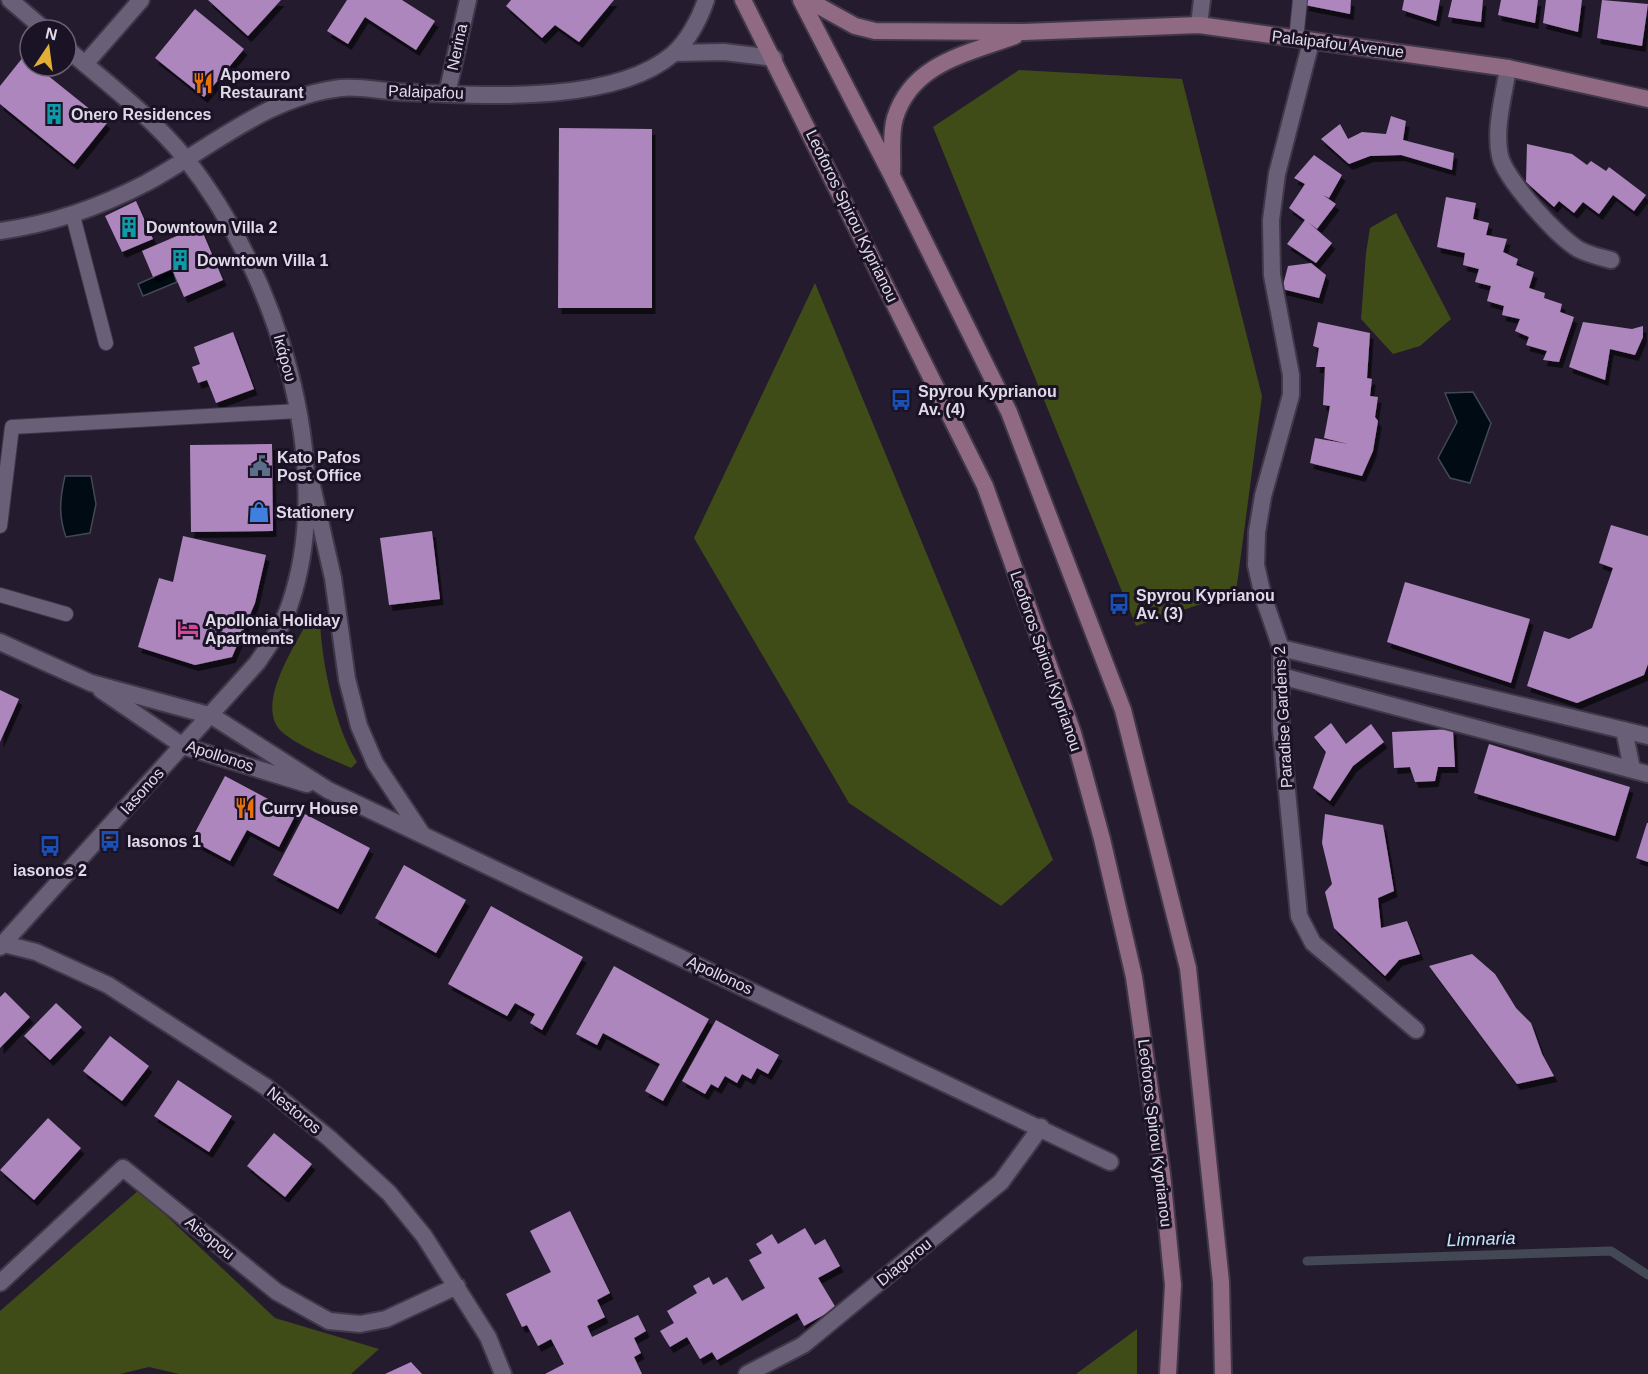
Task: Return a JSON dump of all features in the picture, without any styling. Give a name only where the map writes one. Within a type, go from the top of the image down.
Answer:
[{"type":"main road","name":"Leoforos Spirou Kyprianou","points":[[743,0],[774,58],[985,486],[1073,734],[1102,839],[1134,977],[1162,1174],[1173,1285],[1168,1374]]},
{"type":"main road","points":[[801,0],[892,176],[1009,412],[1123,710],[1188,968],[1221,1282],[1223,1374]]},
{"type":"main road","name":"Palaipafou Avenue","points":[[808,0],[855,26],[875,31],[1024,32],[1199,25],[1508,68],[1648,99]]},
{"type":"main road","name":"Palaipafou Avenue","points":[[892,176],[894,120],[904,98],[923,74],[945,62],[1024,32]]},
{"type":"street","points":[[10,0],[31,18]]},
{"type":"street","points":[[85,64],[141,0]]},
{"type":"street","name":"Nerina","points":[[447,94],[468,0]]},
{"type":"street","points":[[674,53],[700,16],[706,0]]},
{"type":"street","points":[[1199,25],[1202,0]]},
{"type":"street","name":"Paradise Gardens 2","points":[[1303,41],[1277,174],[1271,220],[1272,275],[1291,375],[1291,395],[1263,496],[1257,532],[1256,565],[1263,596],[1281,648],[1281,728],[1299,916],[1313,943],[1416,1030]]},
{"type":"street","points":[[674,53],[724,51],[774,58]]},
{"type":"street","name":"Palaipafou","points":[[0,231],[73,216],[144,184],[246,123],[290,101],[319,91],[344,87],[447,94],[580,90],[642,74],[674,53]]},
{"type":"street","name":"Ικάρου","points":[[78,58],[143,111],[186,160],[236,231],[271,312],[298,411],[306,459],[302,559],[290,606],[276,635],[257,663],[212,716]]},
{"type":"street","points":[[1508,68],[1500,132],[1500,156],[1510,179],[1565,240],[1579,249],[1611,260]]},
{"type":"street","points":[[306,459],[333,578],[347,679],[359,726],[375,763],[423,834]]},
{"type":"street","name":"Apollonos","points":[[0,642],[92,683],[212,716],[328,790],[1110,1162]]},
{"type":"street","points":[[1281,648],[1648,736]]},
{"type":"street","points":[[1281,675],[1648,774]]},
{"type":"street","name":"Apollonos","points":[[92,683],[183,746],[328,790]]},
{"type":"street","name":"Iasonos","points":[[1,945],[212,716]]},
{"type":"street","points":[[1624,730],[1632,769]]},
{"type":"street","name":"Nestoros","points":[[1,945],[36,952],[108,985],[266,1087],[328,1138],[389,1193],[424,1236],[488,1337],[503,1374]]},
{"type":"street","name":"Diagorou","points":[[747,1374],[803,1345],[1001,1182],[1041,1128]]},
{"type":"street","name":"Aisopou","points":[[0,1283],[123,1168],[277,1292],[329,1321],[360,1324],[386,1319],[457,1286]]},
{"type":"lane","points":[[1300,0],[1303,41]]},
{"type":"lane","points":[[73,216],[106,343]]},
{"type":"lane","points":[[0,526],[12,427],[298,411]]},
{"type":"lane","points":[[0,595],[66,614]]},
{"type":"green space","points":[[1019,70],[1182,79],[1262,396],[1236,592],[1136,626],[933,127]]},
{"type":"green space","points":[[1396,213],[1451,319],[1420,346],[1393,354],[1361,319],[1370,228]]},
{"type":"green space","points":[[815,283],[1053,860],[1001,906],[849,803],[694,538]]},
{"type":"green space","points":[[310,617],[320,619],[326,673],[336,713],[349,748],[357,762],[351,768],[314,752],[288,737],[281,731],[274,719],[272,705],[275,690],[288,657]]},
{"type":"green space","points":[[139,1190],[275,1318],[379,1349],[351,1374],[179,1374],[149,1367],[120,1374],[0,1374],[0,1311]]},
{"type":"green space","points":[[1137,1329],[1137,1374],[1076,1374]]},
{"type":"shaded area","points":[[172,269],[177,282],[143,296],[138,284]]},
{"type":"shaded area","points":[[1473,392],[1491,423],[1470,483],[1450,478],[1438,458],[1457,422],[1445,393]]},
{"type":"shaded area","points":[[65,476],[91,476],[96,504],[90,533],[66,537],[61,506]]},
{"type":"building","points":[[208,0],[281,0],[248,36]]},
{"type":"building","points":[[347,0],[402,0],[435,21],[416,50],[365,17],[348,44],[327,31]]},
{"type":"building","points":[[511,0],[614,0],[579,42],[555,25],[542,38],[506,6]]},
{"type":"building","points":[[1306,0],[1351,0],[1350,14],[1305,5]]},
{"type":"building","points":[[1404,0],[1440,0],[1436,21],[1402,10]]},
{"type":"building","points":[[1452,0],[1483,0],[1481,22],[1448,17]]},
{"type":"building","points":[[1501,0],[1538,0],[1535,23],[1498,15]]},
{"type":"building","points":[[1546,0],[1582,0],[1578,32],[1543,23]]},
{"type":"building","points":[[1602,0],[1648,4],[1642,46],[1597,38]]},
{"type":"building","points":[[195,9],[244,49],[204,97],[155,58]]},
{"type":"building","name":"Onero Residences","points":[[18,64],[18,78],[51,78],[107,123],[74,164],[0,104],[0,86]]},
{"type":"building","points":[[1391,116],[1406,121],[1403,140],[1454,153],[1452,170],[1401,155],[1370,156],[1349,164],[1321,139],[1340,124],[1348,139],[1362,132],[1386,134]]},
{"type":"building","points":[[559,128],[652,129],[652,308],[558,308]]},
{"type":"building","points":[[1527,144],[1572,154],[1587,165],[1591,161],[1606,171],[1609,167],[1646,195],[1634,211],[1613,195],[1599,214],[1583,202],[1574,213],[1559,201],[1554,207],[1526,182]]},
{"type":"building","points":[[1314,155],[1342,175],[1329,198],[1323,195],[1336,204],[1317,229],[1308,222],[1332,243],[1316,263],[1287,244],[1305,220],[1289,208],[1305,184],[1294,178]]},
{"type":"building","points":[[1446,197],[1476,203],[1473,219],[1489,223],[1486,235],[1507,239],[1503,252],[1518,259],[1516,265],[1534,272],[1529,288],[1545,293],[1544,298],[1562,304],[1560,312],[1574,317],[1559,362],[1543,360],[1547,351],[1526,345],[1529,337],[1515,331],[1520,319],[1502,315],[1504,306],[1487,301],[1491,286],[1475,282],[1479,269],[1463,265],[1465,253],[1437,247]]},
{"type":"building","name":"Downtown Villa 2","points":[[136,201],[153,239],[122,252],[105,216]]},
{"type":"building","name":"Downtown Villa 1","points":[[200,226],[223,280],[184,297],[172,269],[153,277],[142,251]]},
{"type":"building","points":[[1311,263],[1326,275],[1319,298],[1282,289],[1288,266]]},
{"type":"building","points":[[1318,322],[1370,333],[1367,378],[1372,379],[1370,396],[1378,397],[1375,417],[1378,421],[1373,451],[1362,476],[1310,463],[1315,438],[1348,444],[1324,438],[1330,406],[1323,405],[1325,367],[1316,367],[1319,348],[1313,346]]},
{"type":"building","points":[[1583,322],[1632,329],[1643,326],[1643,337],[1635,355],[1610,349],[1605,380],[1569,367]]},
{"type":"building","points":[[233,332],[254,389],[216,403],[207,380],[198,383],[192,367],[200,364],[194,347]]},
{"type":"building","points":[[272,444],[273,531],[191,532],[190,445]]},
{"type":"building","points":[[1611,525],[1648,536],[1648,664],[1644,675],[1577,703],[1527,686],[1544,631],[1569,639],[1592,628],[1613,568],[1599,563]]},
{"type":"building","points":[[432,531],[440,599],[389,605],[380,538]]},
{"type":"building","points":[[183,536],[266,555],[255,603],[232,657],[195,665],[138,647],[159,578],[173,582]]},
{"type":"building","points":[[1405,582],[1530,619],[1511,683],[1387,642]]},
{"type":"building","points":[[0,690],[19,699],[0,742]]},
{"type":"building","points":[[1331,723],[1346,744],[1371,724],[1384,742],[1353,766],[1330,801],[1313,788],[1326,752],[1314,737]]},
{"type":"building","points":[[1453,729],[1455,767],[1438,767],[1435,781],[1415,782],[1410,767],[1394,768],[1392,732]]},
{"type":"building","points":[[1489,744],[1630,787],[1615,836],[1474,793]]},
{"type":"building","points":[[225,776],[296,814],[279,847],[247,830],[230,861],[191,840]]},
{"type":"building","points":[[305,814],[370,848],[338,909],[273,875]]},
{"type":"building","points":[[1325,814],[1383,825],[1394,891],[1378,898],[1381,928],[1407,921],[1420,954],[1399,960],[1385,976],[1334,928],[1325,892],[1332,884],[1322,843]]},
{"type":"building","points":[[1648,823],[1648,862],[1636,858]]},
{"type":"building","points":[[404,865],[466,900],[436,953],[375,918]]},
{"type":"building","points":[[491,906],[583,957],[542,1030],[530,1023],[535,1014],[515,1003],[507,1016],[448,984]]},
{"type":"building","points":[[1472,954],[1495,974],[1516,1008],[1531,1023],[1542,1054],[1554,1076],[1517,1084],[1429,966]]},
{"type":"building","points":[[614,966],[709,1019],[663,1101],[645,1091],[660,1064],[603,1033],[597,1045],[576,1034]]},
{"type":"building","points":[[5,992],[30,1017],[0,1048],[0,997]]},
{"type":"building","points":[[56,1003],[82,1027],[50,1060],[24,1036]]},
{"type":"building","points":[[716,1020],[779,1055],[768,1074],[757,1068],[751,1079],[742,1074],[737,1083],[725,1076],[718,1088],[711,1084],[705,1094],[682,1081]]},
{"type":"building","points":[[110,1036],[149,1066],[122,1101],[83,1071]]},
{"type":"building","points":[[178,1080],[232,1116],[209,1152],[154,1116]]},
{"type":"building","points":[[48,1118],[81,1148],[34,1200],[0,1170]]},
{"type":"building","points":[[274,1133],[312,1164],[285,1197],[247,1166]]},
{"type":"building","points":[[570,1211],[610,1293],[597,1300],[605,1317],[587,1326],[592,1337],[638,1315],[646,1331],[634,1338],[641,1353],[634,1357],[642,1374],[545,1374],[564,1364],[551,1339],[538,1346],[527,1325],[522,1327],[506,1294],[551,1272],[530,1231]]},
{"type":"building","points":[[805,1228],[815,1245],[825,1239],[840,1266],[818,1278],[836,1308],[804,1326],[797,1313],[717,1360],[712,1352],[700,1359],[687,1337],[670,1347],[660,1331],[674,1323],[667,1311],[697,1293],[693,1286],[709,1277],[713,1285],[727,1277],[742,1301],[765,1288],[749,1260],[762,1253],[756,1244],[772,1234],[778,1244]]},
{"type":"building","points":[[411,1362],[422,1374],[385,1374]]},
{"type":"waterway","name":"Limnaria","points":[[1307,1261],[1611,1251],[1648,1275]]},
{"type":"place","name":"Apomero Restaurant","points":[[203,83]]},
{"type":"place","name":"Onero Residences","points":[[54,114]]},
{"type":"place","name":"Downtown Villa 2","points":[[129,227]]},
{"type":"place","name":"Downtown Villa 1","points":[[180,260]]},
{"type":"place","name":"Spyrou Kyprianou Av. (4)","points":[[901,400]]},
{"type":"place","name":"Kato Pafos Post Office","points":[[260,466]]},
{"type":"place","name":"Stationery","points":[[259,512]]},
{"type":"place","name":"Spyrou Kyprianou Av. (3)","points":[[1119,604]]},
{"type":"place","name":"Apollonia Holiday Apartments","points":[[188,629]]},
{"type":"place","name":"Curry House","points":[[245,808]]},
{"type":"place","name":"Iasonos 1","points":[[110,841]]},
{"type":"place","name":"iasonos 2","points":[[50,846]]}]
